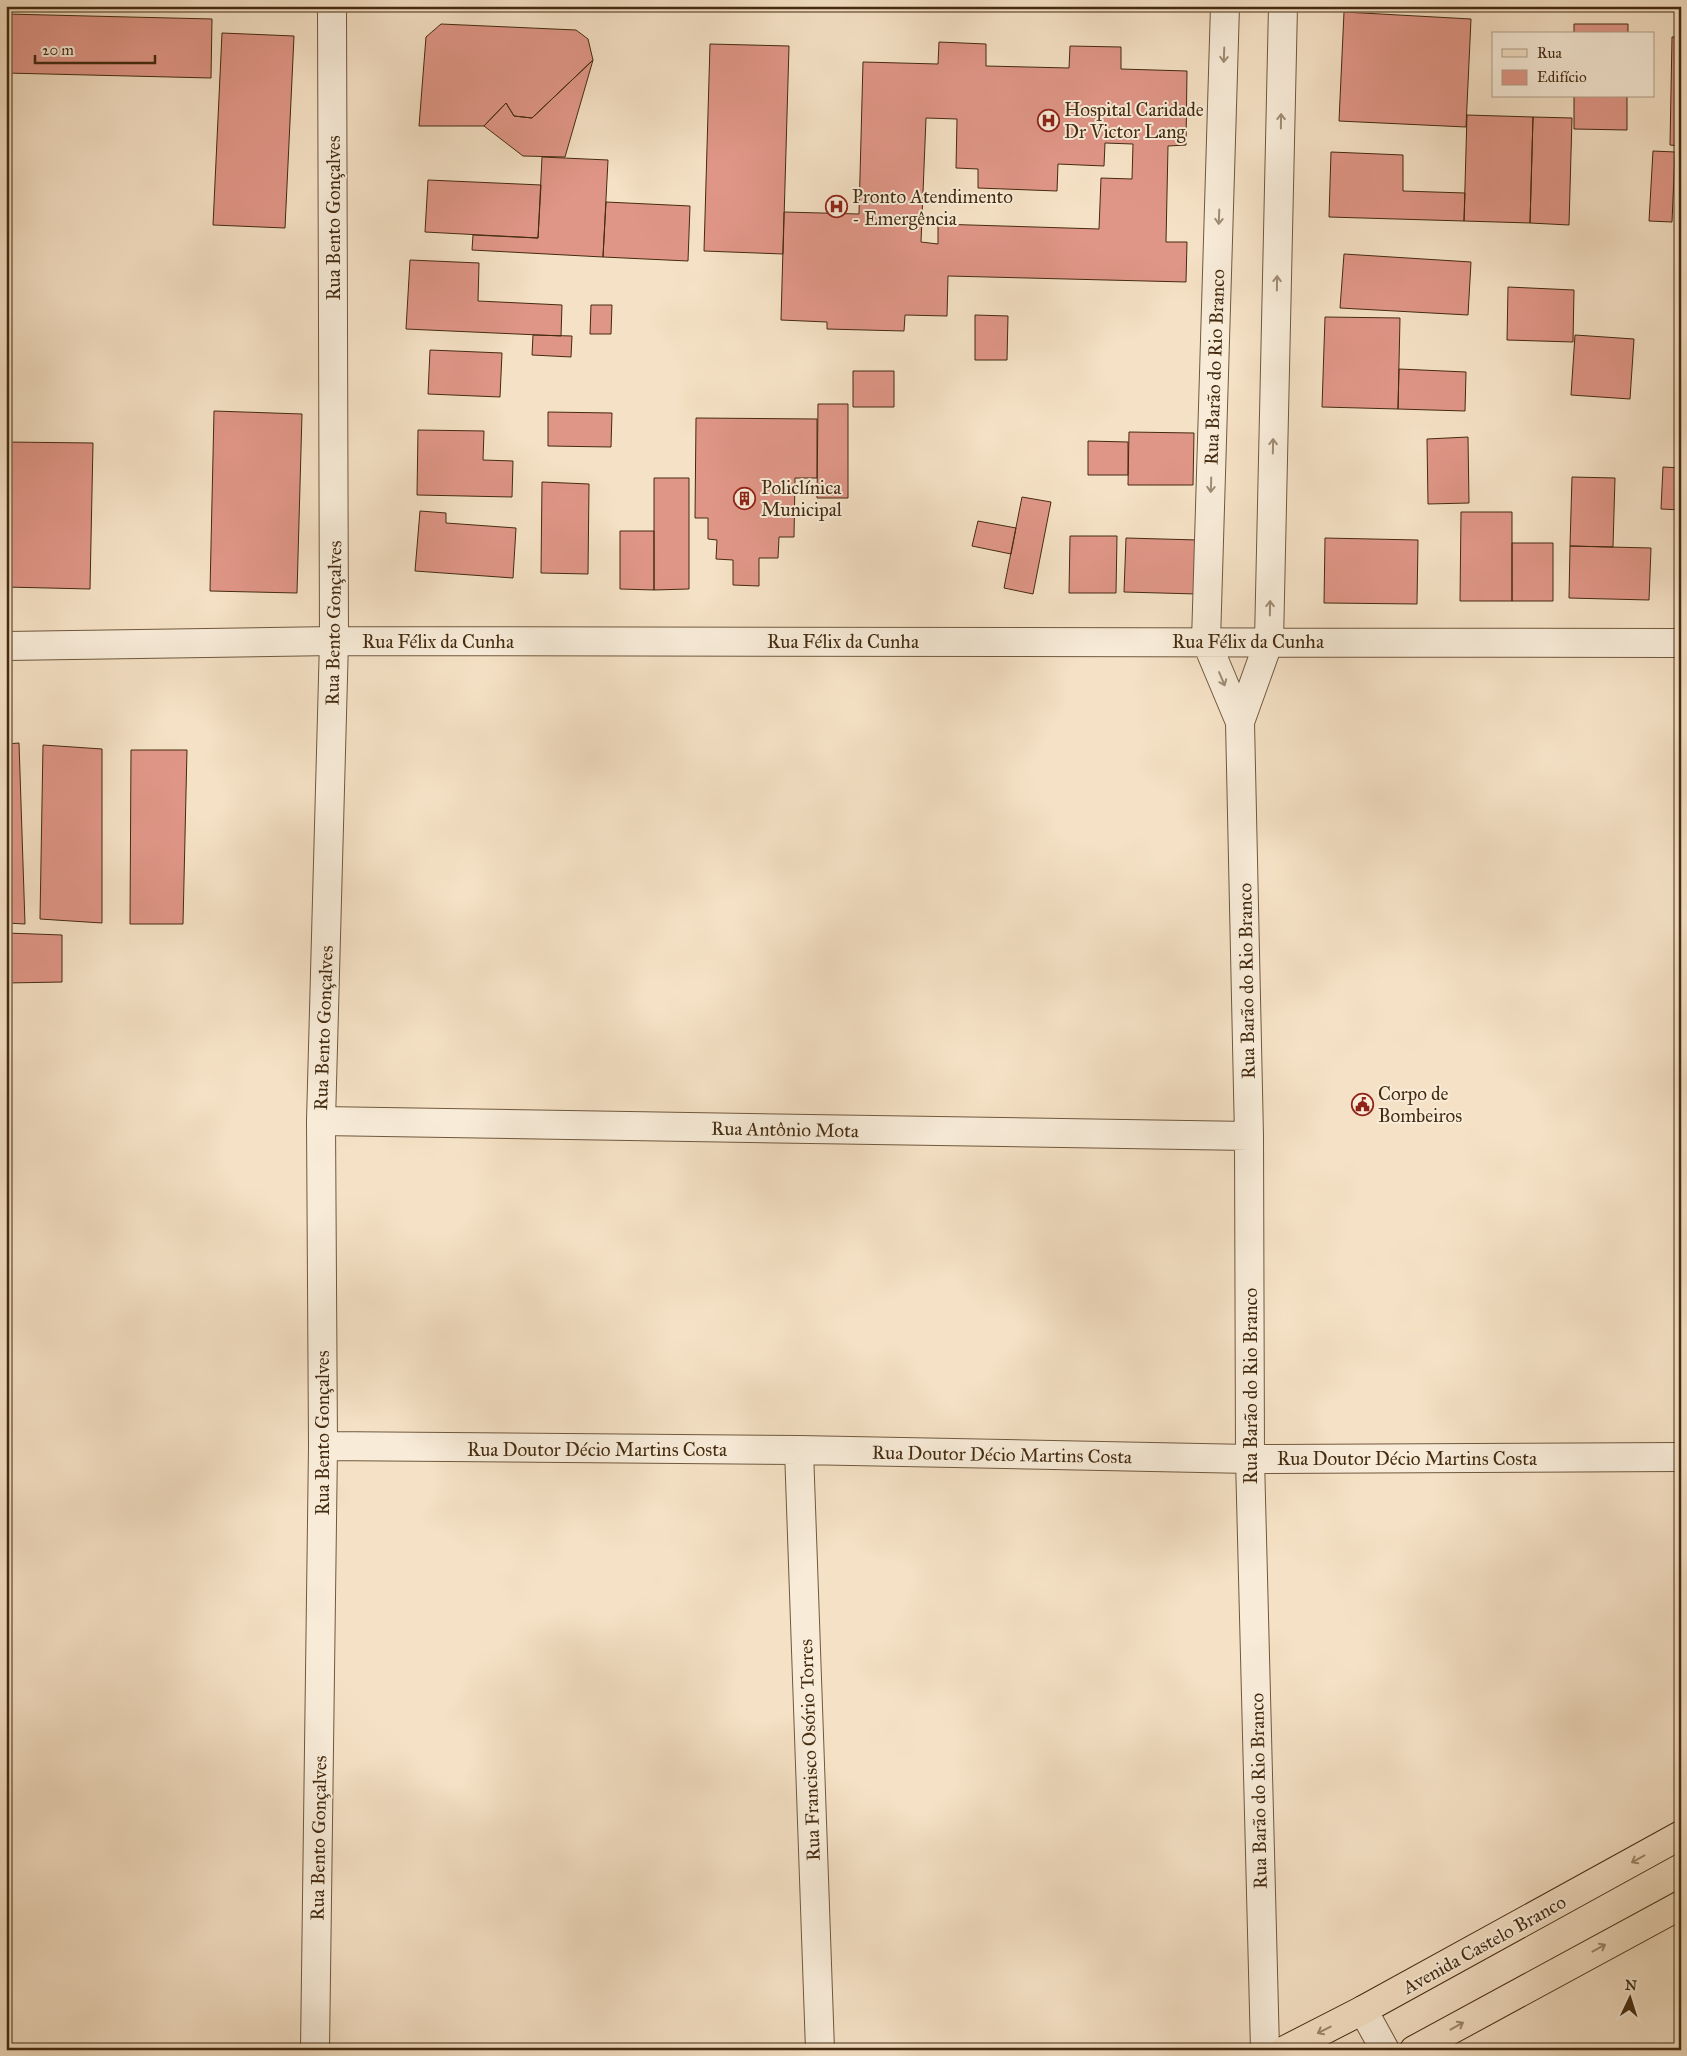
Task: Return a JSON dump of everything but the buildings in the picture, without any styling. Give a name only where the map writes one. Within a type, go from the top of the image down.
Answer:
[{"type":"main road","name":"Avenida Castelo Branco","points":[[1285,2050],[1363,2010],[1681,1835]]},
{"type":"main road","points":[[1414,2050],[1681,1905]]},
{"type":"street","name":"Rua Bento Gonçalves","points":[[315,2050],[323,1446],[320,1122],[334,641],[332,6]]},
{"type":"street","name":"Rua Barão do Rio Branco","points":[[1225,6],[1206,641],[1240,722]]},
{"type":"street","name":"Rua Barão do Rio Branco","points":[[1265,2050],[1250,1459],[1249,1136],[1240,722],[1269,641],[1283,6]]},
{"type":"street","name":"Rua Félix da Cunha","points":[[6,646],[334,641],[1681,643]]},
{"type":"street","name":"Rua Antônio Mota","points":[[320,1122],[1249,1136]]},
{"type":"street","name":"Rua Doutor Décio Martins Costa","points":[[323,1446],[799,1450],[1250,1459],[1681,1457]]},
{"type":"street","name":"Rua Francisco Osório Torres","points":[[799,1450],[820,2050]]},
{"type":"street","points":[[1363,2010],[1385,2050]]},
{"type":"place","name":"Hospital Caridade Dr Victor Lang","points":[[1048,120]]},
{"type":"place","name":"Pronto Atendimento - Emergência","points":[[836,207]]},
{"type":"place","name":"Policlínica Municipal","points":[[745,498]]},
{"type":"place","name":"Corpo de Bombeiros","points":[[1362,1104]]}]
